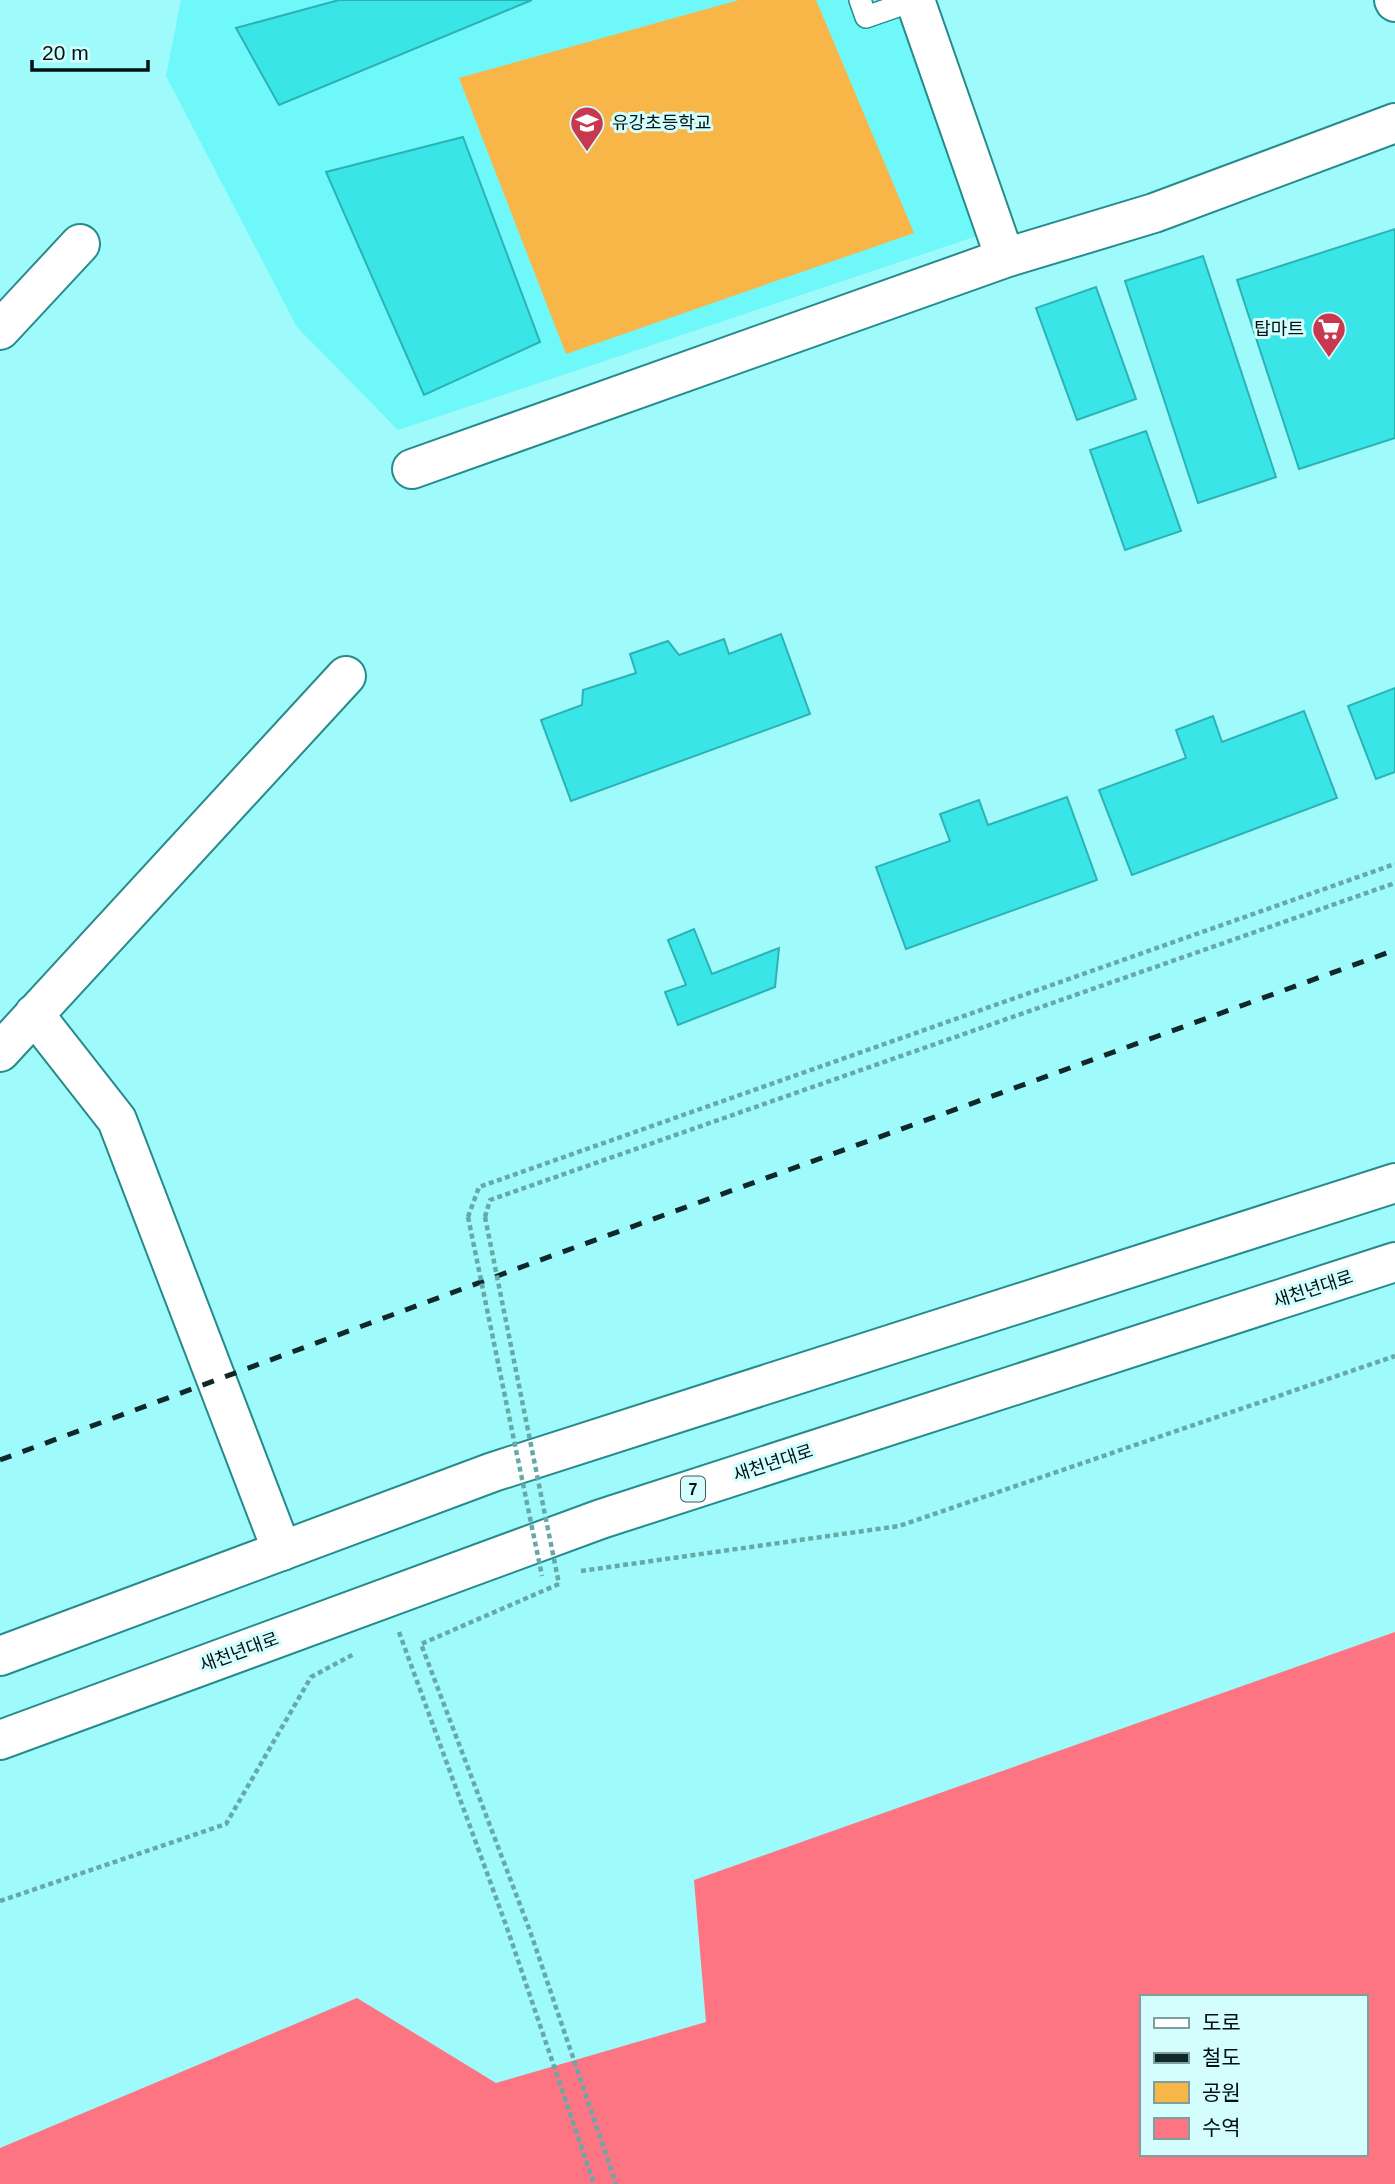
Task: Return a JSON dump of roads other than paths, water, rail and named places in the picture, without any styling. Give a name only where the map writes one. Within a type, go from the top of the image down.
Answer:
[{"type":"main road","points":[[915,0],[1005,258]]},
{"type":"main road","points":[[412,469],[1005,258],[1154,213],[1395,123]]},
{"type":"main road","points":[[0,330],[80,244]]},
{"type":"main road","points":[[0,1052],[346,676]]},
{"type":"main road","points":[[34,1014],[117,1120],[282,1551]]},
{"type":"main road","points":[[0,1657],[492,1472],[1395,1183]]},
{"type":"main road","name":"새천년대로","points":[[0,1740],[601,1519],[1395,1262]]},
{"type":"lane","points":[[860,0],[866,17],[915,0]]},
{"type":"water","points":[[1395,1632],[1395,2184],[0,2184],[0,2148],[357,1998],[496,2083],[706,2022],[694,1880]]},
{"type":"railway","points":[[0,1460],[554,1255],[1395,950]]},
{"type":"place","name":"유강초등학교","points":[[587,153]]},
{"type":"place","name":"탑마트","points":[[1329,359]]}]
